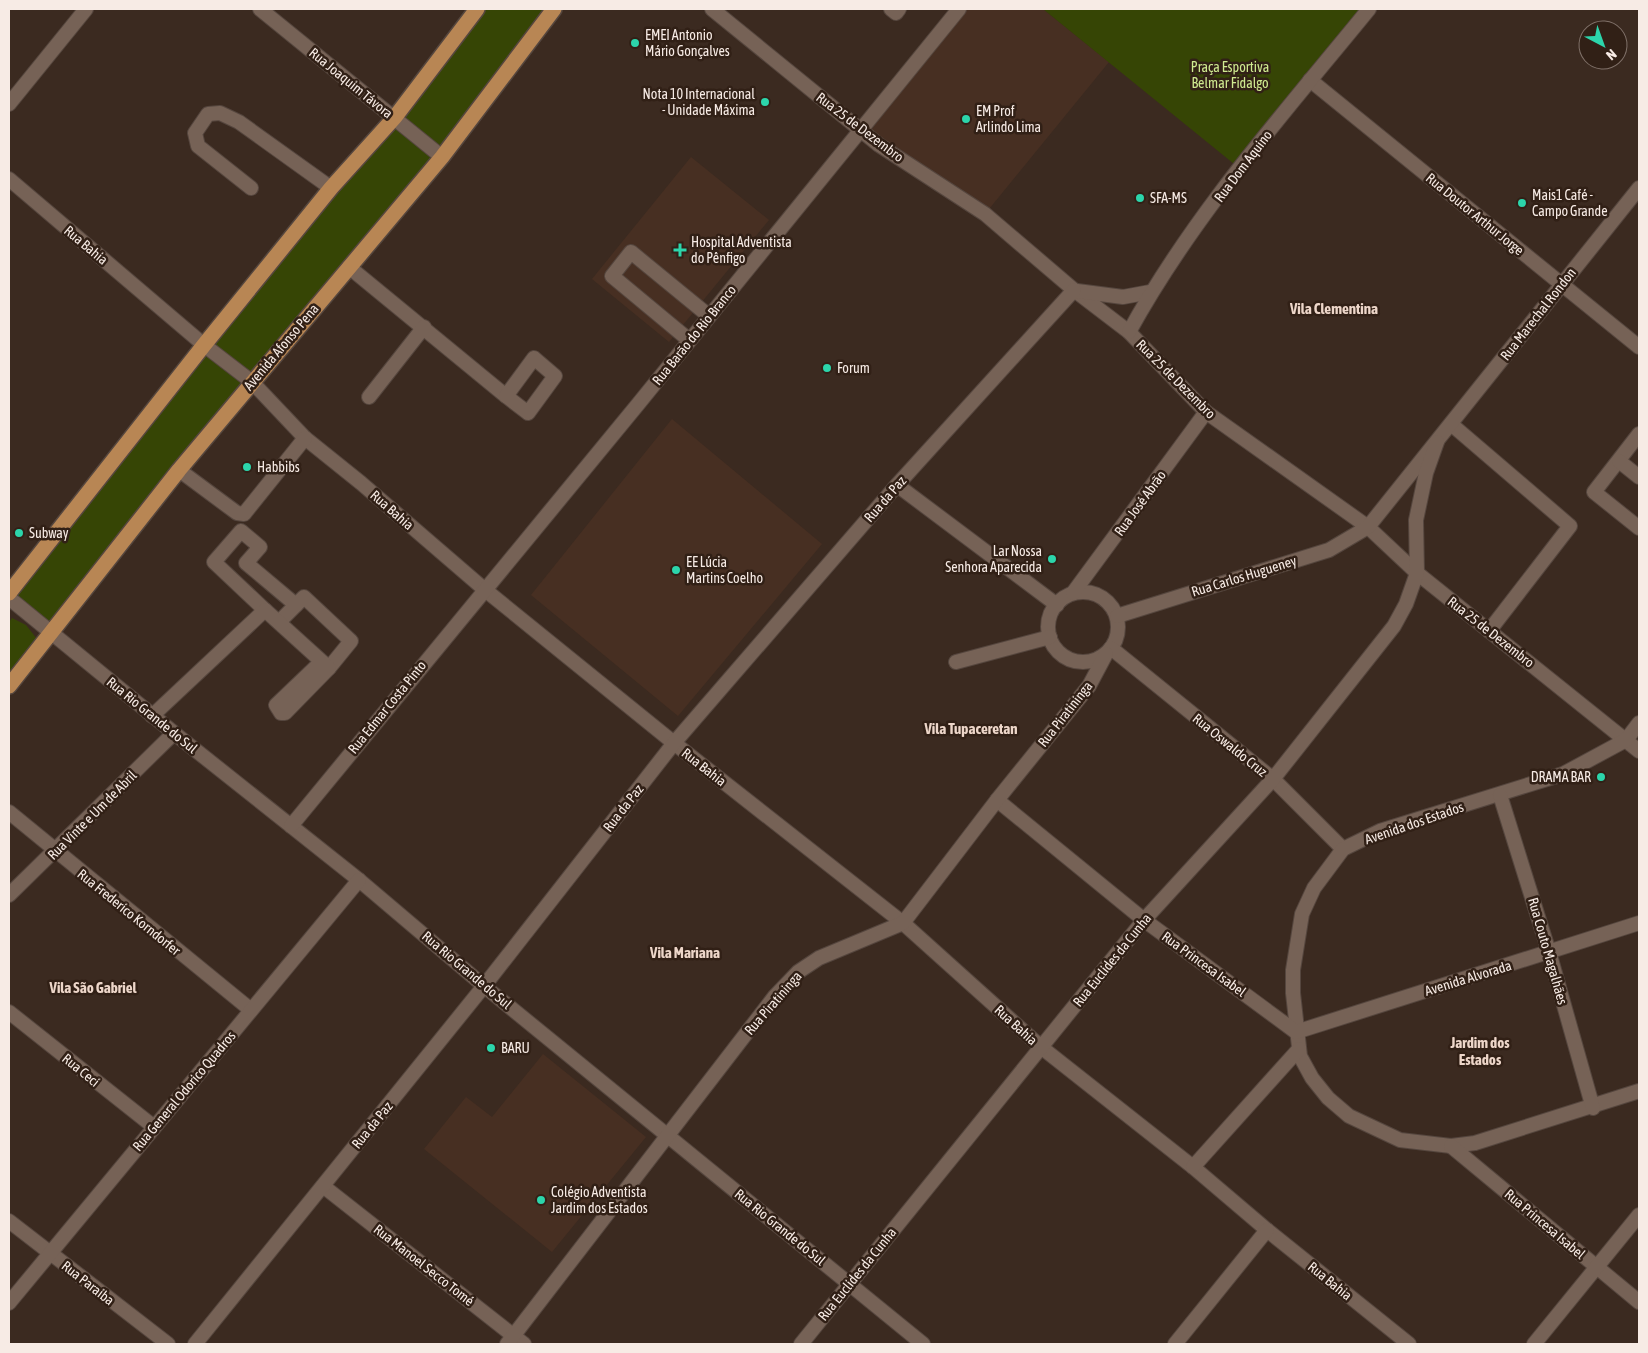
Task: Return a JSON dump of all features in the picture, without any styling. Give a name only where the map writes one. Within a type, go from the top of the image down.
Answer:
[{"type":"main road","points":[[9,593],[204,344],[331,188],[395,117],[477,9]]},
{"type":"main road","name":"Avenida Afonso Pena","points":[[9,686],[49,632],[179,470],[442,157],[554,9]]},
{"type":"street","points":[[9,104],[86,9]]},
{"type":"street","name":"Rua Joaquim Távora","points":[[260,9],[442,157]]},
{"type":"street","name":"Rua 25 de Dezembro","points":[[712,9],[879,145],[985,214],[1074,290],[1129,332],[1206,412],[1368,527],[1417,573],[1639,751]]},
{"type":"street","points":[[891,9],[896,12],[899,9]]},
{"type":"street","name":"Rua Barão do Rio Branco","points":[[484,589],[959,9]]},
{"type":"street","name":"Rua Dom Aquino","points":[[1129,332],[1150,292],[1243,163],[1369,9]]},
{"type":"street","name":"Rua Doutor Arthur Jorge","points":[[1310,80],[1639,347]]},
{"type":"street","points":[[251,188],[198,146],[195,133],[208,114],[220,113],[239,122],[331,188]]},
{"type":"street","name":"Rua Bahia","points":[[9,179],[204,344],[252,382],[304,438],[361,483],[484,589],[674,744],[903,923],[1041,1048],[1193,1167],[1267,1230],[1409,1344]]},
{"type":"street","name":"Rua Marechal Rondon","points":[[1368,527],[1639,188]]},
{"type":"street","points":[[689,340],[612,276],[631,252],[709,316]]},
{"type":"street","points":[[349,267],[506,396]]},
{"type":"street","points":[[1074,290],[1123,298],[1150,292]]},
{"type":"street","name":"Rua da Paz","points":[[195,1344],[484,986],[674,744],[897,485],[1074,290]]},
{"type":"street","points":[[369,397],[424,327]]},
{"type":"street","name":"Rua José Abrão","points":[[1073,593],[1206,412]]},
{"type":"street","points":[[1451,424],[1570,526],[1489,631]]},
{"type":"street","points":[[1639,434],[1594,492],[1639,528]]},
{"type":"street","points":[[179,470],[237,513],[244,514],[304,438]]},
{"type":"street","name":"Rua Marechal Rondon","points":[[1417,573],[1416,520],[1426,473],[1437,442]]},
{"type":"street","points":[[1619,461],[1639,477]]},
{"type":"street","points":[[897,485],[1057,605]]},
{"type":"street","name":"Rua Carlos Hugueney","points":[[1117,616],[1329,550],[1368,527]]},
{"type":"street","points":[[279,622],[296,605],[304,597],[351,641],[325,665],[214,562],[241,531],[260,547],[246,563],[296,605]]},
{"type":"street","name":"Rua Euclides da Cunha","points":[[801,1344],[1144,920],[1272,779],[1394,626],[1406,604],[1417,573]]},
{"type":"street","name":"Rua Edmar Costa Pinto","points":[[291,826],[484,589]]},
{"type":"street","points":[[1087,591],[1100,595],[1111,604],[1117,616],[1119,630],[1108,651],[1094,660],[1080,662],[1067,658],[1056,649],[1050,637],[1048,623],[1052,610],[1061,599],[1073,593],[1087,591]]},
{"type":"street","name":"Rua Rio Grande do Sul","points":[[9,598],[152,716],[359,880],[484,986],[923,1344]]},
{"type":"street","points":[[152,716],[266,610]]},
{"type":"street","points":[[956,662],[1050,637]]},
{"type":"street","name":"Rua Oswaldo Cruz","points":[[1108,651],[1272,779],[1343,849]]},
{"type":"street","name":"Rua Piratininga","points":[[515,1341],[667,1135],[775,996],[798,972],[819,958],[903,923],[997,800],[1089,686],[1108,651]]},
{"type":"street","points":[[1626,740],[1639,723]]},
{"type":"street","name":"Rua Vinte e Um de Abril","points":[[9,895],[174,733]]},
{"type":"street","name":"Avenida dos Estados","points":[[1626,740],[1563,774],[1380,831],[1343,849],[1314,888],[1302,914],[1293,970],[1296,1032],[1299,1049],[1312,1078],[1328,1098],[1349,1116],[1400,1140],[1451,1146],[1475,1143],[1593,1108],[1639,1092]]},
{"type":"street","name":"Rua Couto Magalhães","points":[[1500,795],[1549,952],[1593,1108]]},
{"type":"street","name":"Rua Princesa Isabel","points":[[997,800],[1144,920],[1296,1032]]},
{"type":"street","name":"Rua Frederico Korndorfer","points":[[9,812],[251,1010]]},
{"type":"street","name":"Rua General Odorico Quadros","points":[[9,1303],[359,880]]},
{"type":"street","name":"Avenida Alvorada","points":[[1296,1032],[1639,924]]},
{"type":"street","name":"Rua Ceci","points":[[9,1012],[154,1128]]},
{"type":"street","points":[[1193,1167],[1299,1049]]},
{"type":"street","name":"Rua Princesa Isabel","points":[[1451,1146],[1639,1302]]},
{"type":"street","name":"Rua Manoel Secco Tomé","points":[[322,1186],[515,1341]]},
{"type":"street","points":[[1534,1344],[1639,1215]]},
{"type":"street","name":"Rua Paraíba","points":[[9,1221],[168,1344]]},
{"type":"street","points":[[1175,1344],[1267,1230]]},
{"type":"shaded area","name":"EM Prof Arlindo Lima","points":[[959,9],[1043,9],[1109,62],[985,214],[860,130]]},
{"type":"shaded area","name":"Hospital Adventista do Pênfigo","points":[[691,157],[769,220],[669,342],[592,279]]},
{"type":"shaded area","name":"EE Lúcia Martins Coelho","points":[[672,419],[822,544],[678,716],[531,595]]},
{"type":"shaded area","name":"Colégio Adventista Jardim dos Estados","points":[[543,1054],[646,1137],[552,1252],[424,1149],[466,1097],[492,1117]]},
{"type":"green space","points":[[477,9],[554,9],[49,632],[9,598]]},
{"type":"green space","name":"Praça Esportiva Belmar Fidalgo","points":[[1043,9],[1367,9],[1239,168]]},
{"type":"green space","points":[[12,618],[26,625],[37,639],[9,674],[9,622]]},
{"type":"place","name":"EMEI Antonio Mário Gonçalves","points":[[635,43]]},
{"type":"place","name":"Nota 10 Internacional - Unidade Máxima","points":[[765,102]]},
{"type":"place","name":"EM Prof Arlindo Lima","points":[[966,119]]},
{"type":"place","name":"SFA-MS","points":[[1140,198]]},
{"type":"place","name":"Mais1 Café - Campo Grande","points":[[1522,203]]},
{"type":"place","name":"Hospital Adventista do Pênfigo","points":[[680,250]]},
{"type":"place","name":"Forum","points":[[827,368]]},
{"type":"place","name":"Habbibs","points":[[247,467]]},
{"type":"place","name":"Subway","points":[[19,533]]},
{"type":"place","name":"Lar Nossa Senhora Aparecida","points":[[1052,559]]},
{"type":"place","name":"EE Lúcia Martins Coelho","points":[[676,570]]},
{"type":"place","name":"DRAMA BAR","points":[[1601,777]]},
{"type":"place","name":"BARU","points":[[491,1048]]},
{"type":"place","name":"Colégio Adventista Jardim dos Estados","points":[[541,1200]]},
{"type":"district","name":"Vila Clementina","points":[[1334,308]]},
{"type":"district","name":"Vila Tupaceretan","points":[[971,728]]},
{"type":"district","name":"Vila Mariana","points":[[685,952]]},
{"type":"district","name":"Vila São Gabriel","points":[[93,987]]},
{"type":"district","name":"Jardim dos Estados","points":[[1480,1050]]}]
